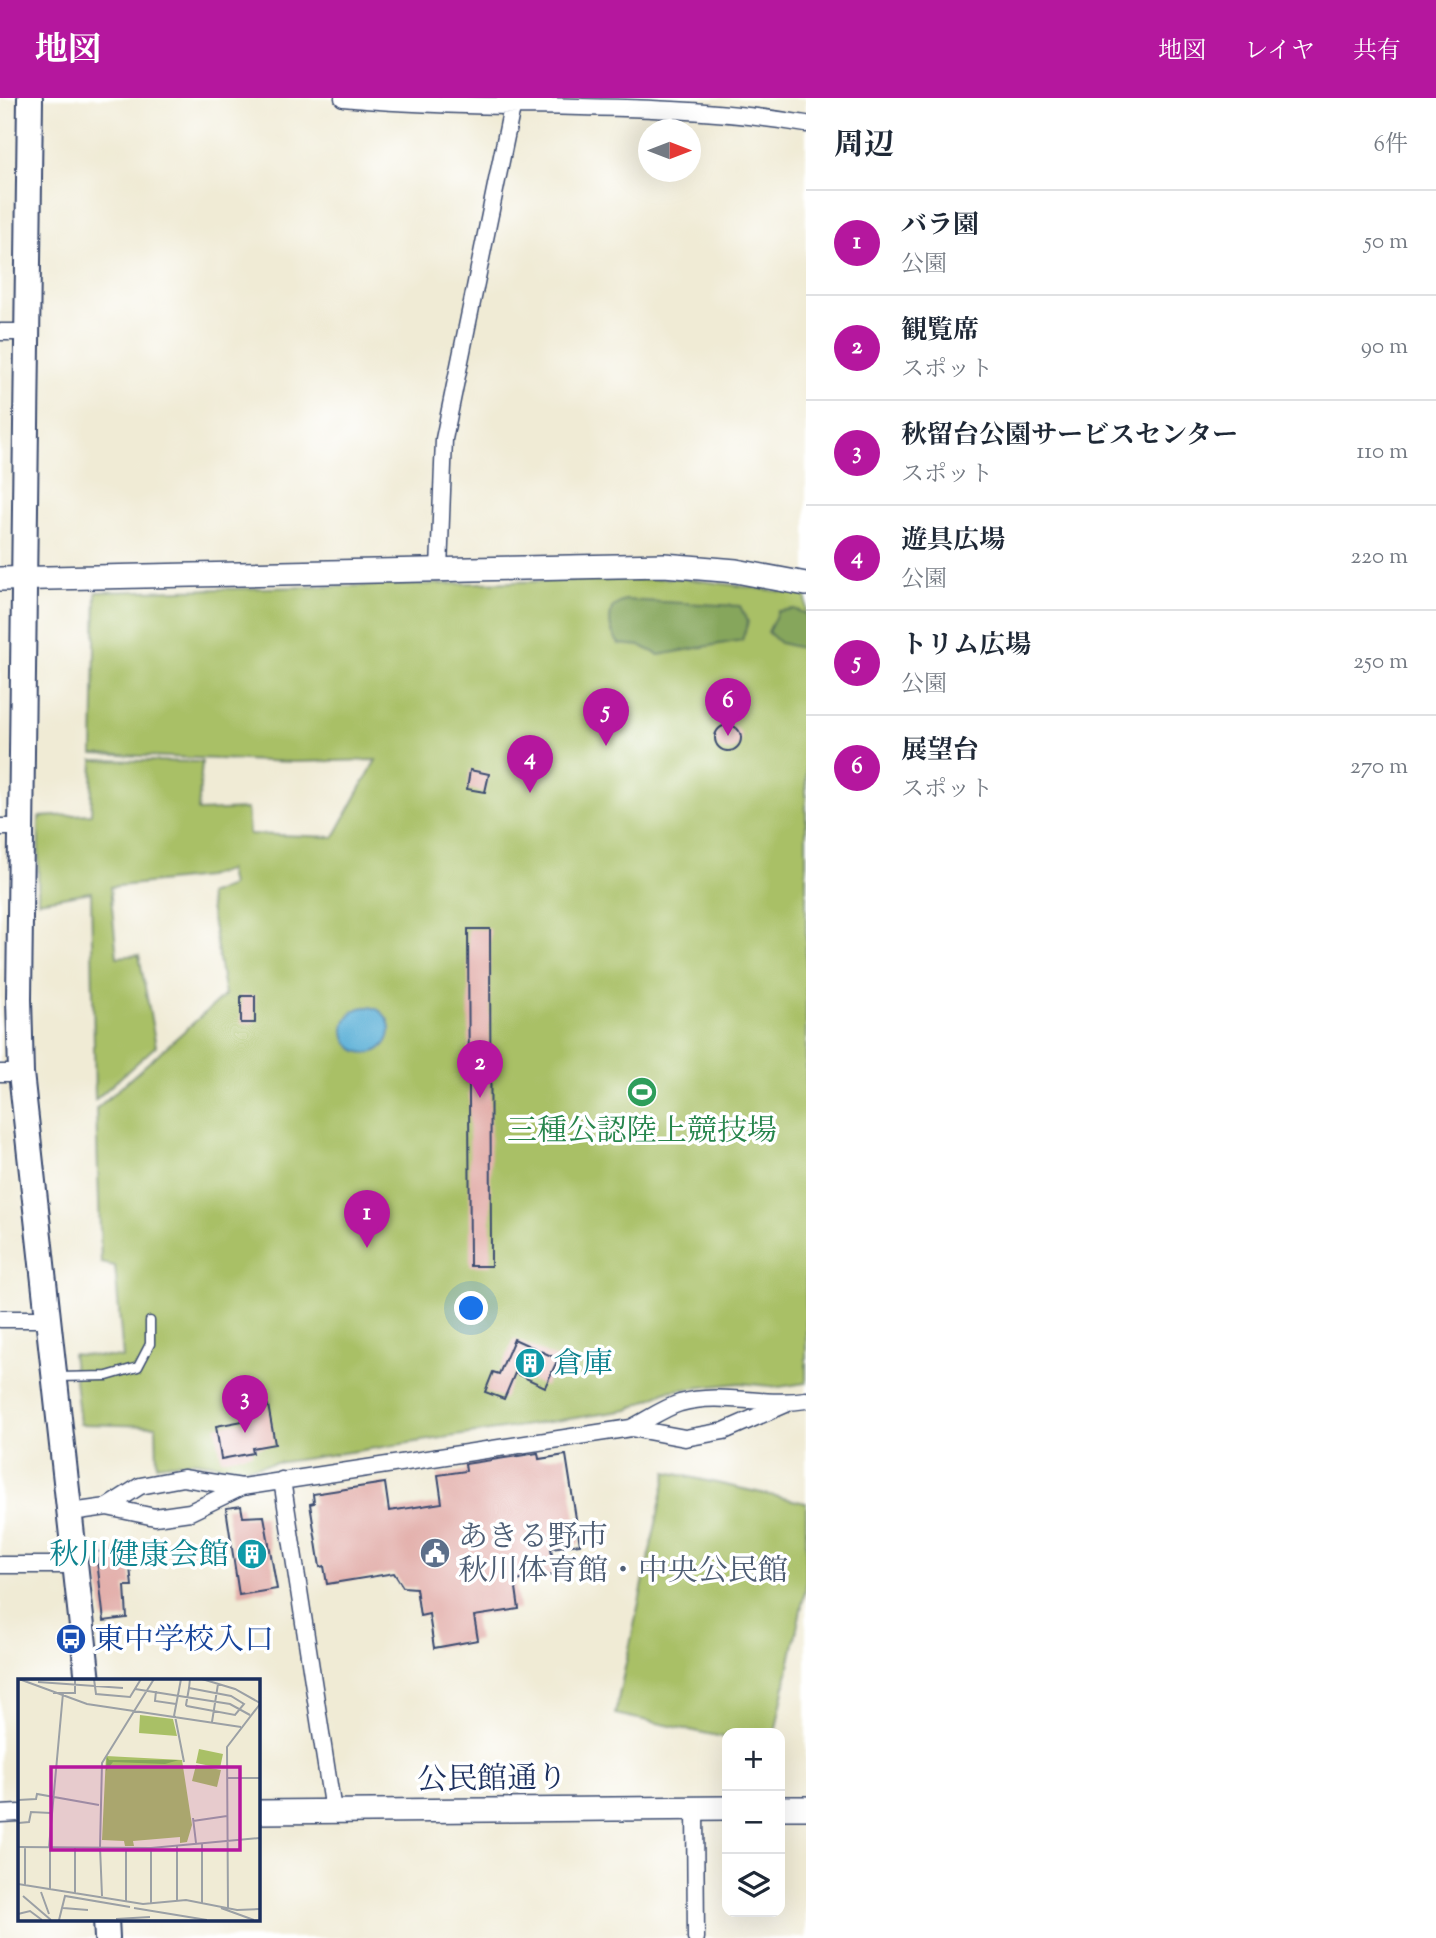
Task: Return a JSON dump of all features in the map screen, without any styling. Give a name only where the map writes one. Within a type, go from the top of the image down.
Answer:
[{"type":"main road","points":[[30,98],[28,332],[12,579],[11,1073],[48,1319],[88,1679]]},
{"type":"main road","points":[[106,1920],[107,1938]]},
{"type":"street","points":[[343,98],[516,101],[770,118],[806,124]]},
{"type":"street","points":[[439,570],[444,439],[511,113],[516,101]]},
{"type":"street","points":[[0,332],[28,332]]},
{"type":"street","points":[[12,579],[664,565],[736,571],[806,584]]},
{"type":"street","points":[[0,1319],[48,1319]]},
{"type":"street","points":[[71,1512],[107,1507],[155,1517],[190,1512],[242,1487],[631,1428],[680,1403],[728,1398],[788,1403],[806,1400]]},
{"type":"street","points":[[728,1398],[736,1406],[738,1416],[735,1428]]},
{"type":"street","points":[[631,1428],[685,1438],[735,1428],[788,1403]]},
{"type":"street","points":[[672,1407],[668,1415],[675,1436]]},
{"type":"street","points":[[107,1507],[140,1486],[183,1478],[242,1487]]},
{"type":"street","points":[[183,1478],[197,1485],[200,1497],[190,1512]]},
{"type":"street","points":[[282,1480],[333,1811]]},
{"type":"street","points":[[140,1486],[134,1496],[135,1507],[142,1514]]},
{"type":"street","points":[[0,1565],[77,1565]]},
{"type":"street","points":[[695,1808],[696,1938]]},
{"type":"street","name":"公民館通り","points":[[259,1812],[722,1808]]},
{"type":"street","points":[[785,1808],[806,1808]]},
{"type":"street","points":[[0,1814],[18,1814]]},
{"type":"lane","points":[[55,1377],[107,1376],[138,1367],[149,1344],[150,1321]]},
{"type":"green space","points":[[681,578],[806,595],[806,1383],[779,1387],[740,1383],[667,1391],[628,1410],[243,1468],[193,1461],[157,1465],[156,1426],[80,1424],[72,1354],[123,1358],[115,1266],[101,1263],[96,1109],[225,995],[208,895],[231,886],[228,870],[206,877],[110,887],[117,957],[139,955],[156,1046],[95,1100],[91,892],[38,901],[39,817],[91,814],[93,760],[202,762],[198,811],[247,809],[249,834],[334,837],[376,760],[294,762],[93,754],[96,592]]},
{"type":"green space","points":[[624,600],[740,606],[748,622],[742,640],[659,655],[641,646],[619,644],[612,631],[611,613],[612,608]]},
{"type":"green space","points":[[794,609],[806,614],[806,649],[780,643],[768,632],[778,611]]},
{"type":"green space","points":[[667,1472],[806,1503],[806,1586],[776,1728],[722,1728],[722,1737],[615,1714]]},
{"type":"water","points":[[367,1007],[383,1014],[390,1030],[383,1046],[367,1053],[351,1046],[344,1030],[351,1014]]},
{"type":"building","points":[[728,725],[737,729],[741,738],[737,747],[728,751],[719,747],[715,738],[719,729]]},
{"type":"building","points":[[470,770],[489,774],[485,792],[467,789]]},
{"type":"building","points":[[468,929],[490,929],[491,1266],[470,1266]]},
{"type":"building","points":[[241,996],[255,996],[255,1023],[241,1023]]},
{"type":"building","name":"倉庫","points":[[514,1339],[558,1359],[545,1387],[515,1373],[504,1399],[485,1392],[493,1372],[499,1374]]},
{"type":"building","points":[[268,1405],[275,1444],[252,1448],[253,1453],[221,1459],[216,1426],[248,1420],[246,1409]]},
{"type":"building","name":"あきる野市 秋川体育館・中央公民館","points":[[538,1453],[539,1459],[566,1455],[580,1544],[551,1548],[555,1575],[515,1581],[519,1609],[474,1616],[478,1640],[434,1648],[429,1614],[420,1616],[416,1588],[403,1587],[394,1573],[327,1584],[324,1566],[320,1567],[310,1504],[314,1503],[313,1494],[385,1483],[389,1511],[442,1503],[438,1475],[466,1471],[465,1464]]},
{"type":"building","name":"秋川健康会館","points":[[241,1506],[243,1517],[264,1516],[277,1589],[239,1595],[226,1508]]},
{"type":"building","points":[[128,1549],[132,1586],[125,1586],[127,1618],[104,1621],[96,1552]]},
{"type":"place","name":"展望台","points":[[728,736]]},
{"type":"place","name":"トリム広場","points":[[606,746]]},
{"type":"place","name":"遊具広場","points":[[530,793]]},
{"type":"place","name":"三種公認陸上競技場","points":[[642,1092]]},
{"type":"place","name":"観覧席","points":[[480,1098]]},
{"type":"place","name":"バラ園","points":[[367,1248]]},
{"type":"place","name":"倉庫","points":[[530,1363]]},
{"type":"place","name":"秋留台公園サービスセンター","points":[[245,1433]]},
{"type":"place","name":"あきる野市 秋川体育館・中央公民館","points":[[435,1553]]},
{"type":"place","name":"秋川健康会館","points":[[252,1554]]},
{"type":"place","name":"東中学校入口","points":[[71,1639]]}]
